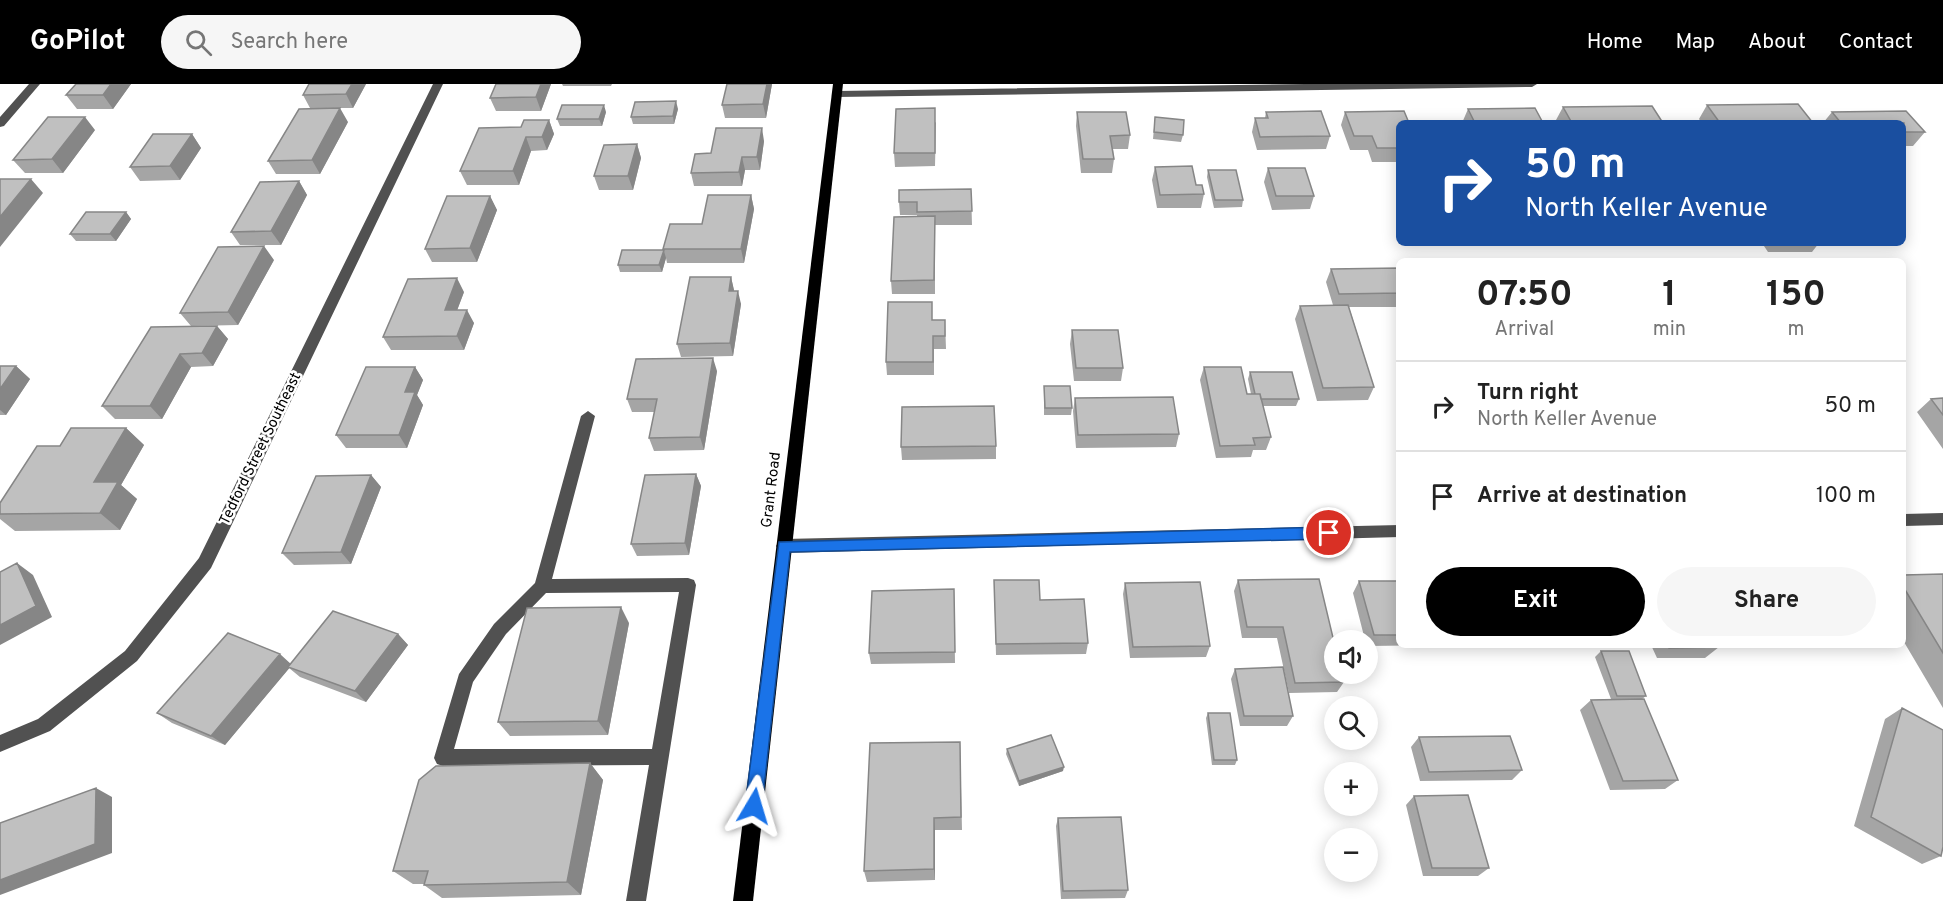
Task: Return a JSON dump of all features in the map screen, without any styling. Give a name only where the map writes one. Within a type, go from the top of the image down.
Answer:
[{"type":"main road","name":"Grant Road","points":[[743,901],[837,89]]},
{"type":"street","points":[[0,124],[34,84]]},
{"type":"street","name":"Tedford Street Southeast","points":[[0,744],[44,725],[131,656],[205,563],[438,84]]},
{"type":"street","points":[[837,89],[1532,84]]},
{"type":"street","points":[[588,416],[542,586],[500,630],[465,679],[443,758],[660,757]]},
{"type":"street","points":[[1906,520],[1943,519]]},
{"type":"street","points":[[784,546],[1396,531]]},
{"type":"street","points":[[542,586],[688,585],[636,901]]},
{"type":"building","points":[[76,84],[111,84],[103,95],[66,95]]},
{"type":"building","points":[[309,84],[352,84],[346,94],[303,95]]},
{"type":"building","points":[[496,84],[541,84],[536,97],[490,98]]},
{"type":"building","points":[[727,84],[767,84],[763,104],[722,105]]},
{"type":"building","points":[[676,101],[673,116],[631,117],[635,102]]},
{"type":"building","points":[[1798,104],[1811,120],[1718,120],[1707,105]]},
{"type":"building","points":[[562,105],[604,105],[599,119],[557,119]]},
{"type":"building","points":[[1652,106],[1661,120],[1570,120],[1563,107]]},
{"type":"building","points":[[340,108],[312,160],[268,161],[299,109]]},
{"type":"building","points":[[935,108],[935,153],[894,153],[896,109]]},
{"type":"building","points":[[1535,108],[1541,120],[1474,120],[1468,109]]},
{"type":"building","points":[[1321,111],[1330,136],[1260,137],[1255,118],[1268,118],[1266,112]]},
{"type":"building","points":[[1404,111],[1408,120],[1396,120],[1396,148],[1377,148],[1372,136],[1354,136],[1345,112]]},
{"type":"building","points":[[1906,111],[1925,132],[1906,132],[1906,120],[1839,120],[1832,112]]},
{"type":"building","points":[[1077,112],[1126,112],[1130,135],[1110,136],[1114,159],[1083,159]]},
{"type":"building","points":[[48,117],[85,117],[52,159],[13,160]]},
{"type":"building","points":[[1155,117],[1184,120],[1183,135],[1154,132]]},
{"type":"building","points":[[524,120],[549,120],[542,137],[526,137],[513,171],[460,171],[479,128],[521,127]]},
{"type":"building","points":[[716,128],[762,128],[757,157],[742,157],[739,172],[691,173],[695,154],[711,153]]},
{"type":"building","points":[[153,134],[192,134],[170,166],[130,167]]},
{"type":"building","points":[[637,144],[628,176],[594,176],[604,145]]},
{"type":"building","points":[[1192,166],[1196,185],[1202,185],[1204,194],[1160,195],[1155,167]]},
{"type":"building","points":[[1268,168],[1305,168],[1314,196],[1276,196]]},
{"type":"building","points":[[1208,170],[1236,170],[1243,200],[1215,200]]},
{"type":"building","points":[[0,179],[31,179],[0,217]]},
{"type":"building","points":[[299,181],[271,231],[231,232],[260,182]]},
{"type":"building","points":[[971,189],[972,211],[917,212],[917,202],[899,202],[899,190]]},
{"type":"building","points":[[708,195],[751,195],[741,249],[663,249],[670,224],[702,224]]},
{"type":"building","points":[[447,196],[490,196],[470,248],[425,249]]},
{"type":"building","points":[[86,212],[126,212],[110,234],[70,234]]},
{"type":"building","points":[[935,216],[934,280],[891,281],[894,217]]},
{"type":"building","points":[[264,246],[228,312],[180,313],[218,247]]},
{"type":"building","points":[[622,250],[664,250],[659,265],[618,265]]},
{"type":"building","points":[[1396,268],[1396,293],[1339,294],[1331,269]]},
{"type":"building","points":[[690,277],[731,277],[729,291],[738,291],[730,343],[677,344]]},
{"type":"building","points":[[457,278],[445,310],[467,310],[457,336],[383,337],[408,279]]},
{"type":"building","points":[[888,302],[932,302],[932,320],[945,320],[945,336],[933,336],[933,362],[886,362]]},
{"type":"building","points":[[1348,305],[1374,387],[1323,388],[1300,306]]},
{"type":"building","points":[[217,326],[202,353],[180,354],[150,406],[102,406],[151,327]]},
{"type":"building","points":[[1072,330],[1118,330],[1123,368],[1076,368]]},
{"type":"building","points":[[713,358],[700,437],[649,438],[657,399],[627,399],[636,359]]},
{"type":"building","points":[[0,366],[16,366],[0,389]]},
{"type":"building","points":[[366,367],[415,367],[405,392],[415,392],[399,435],[336,435]]},
{"type":"building","points":[[1204,367],[1241,367],[1247,394],[1260,394],[1271,437],[1253,438],[1255,445],[1220,446]]},
{"type":"building","points":[[1250,372],[1292,372],[1299,399],[1261,399],[1260,394],[1255,394]]},
{"type":"building","points":[[1044,386],[1070,386],[1072,408],[1045,408]]},
{"type":"building","points":[[1173,397],[1179,434],[1078,435],[1075,398]]},
{"type":"building","points":[[1943,398],[1943,415],[1931,399]]},
{"type":"building","points":[[994,406],[996,446],[901,447],[902,407]]},
{"type":"building","points":[[71,428],[126,428],[94,482],[118,482],[100,513],[0,514],[0,503],[37,446],[60,446]]},
{"type":"building","points":[[696,474],[685,543],[631,544],[645,475]]},
{"type":"building","points":[[371,475],[341,552],[282,553],[316,476]]},
{"type":"building","points":[[17,563],[36,606],[0,625],[0,572]]},
{"type":"building","points":[[1943,574],[1943,653],[1906,591],[1906,575]]},
{"type":"building","points":[[1319,579],[1331,630],[1324,630],[1324,682],[1295,683],[1283,627],[1247,627],[1238,580]]},
{"type":"building","points":[[994,580],[1039,580],[1040,600],[1084,599],[1088,643],[996,644]]},
{"type":"building","points":[[1359,581],[1396,581],[1396,635],[1378,635],[1378,630],[1373,630]]},
{"type":"building","points":[[1200,582],[1210,646],[1133,647],[1125,583]]},
{"type":"building","points":[[954,589],[955,652],[869,653],[872,591]]},
{"type":"building","points":[[621,607],[598,721],[498,722],[527,608]]},
{"type":"building","points":[[333,611],[398,634],[355,691],[288,667]]},
{"type":"building","points":[[228,633],[280,654],[211,736],[157,713]]},
{"type":"building","points":[[1601,651],[1629,651],[1646,696],[1617,696]]},
{"type":"building","points":[[1283,667],[1293,716],[1244,716],[1235,669]]},
{"type":"building","points":[[1644,699],[1678,780],[1623,781],[1591,700]]},
{"type":"building","points":[[1902,708],[1943,730],[1943,847],[1941,856],[1871,817]]},
{"type":"building","points":[[1208,713],[1230,713],[1237,760],[1214,760]]},
{"type":"building","points":[[1051,735],[1064,767],[1019,781],[1007,749]]},
{"type":"building","points":[[1510,736],[1522,770],[1429,772],[1419,737]]},
{"type":"building","points":[[960,742],[961,817],[934,818],[934,869],[864,871],[870,743]]},
{"type":"building","points":[[590,763],[567,882],[424,885],[428,871],[393,871],[419,780],[436,766]]},
{"type":"building","points":[[96,788],[95,844],[0,880],[0,823]]},
{"type":"building","points":[[1468,795],[1489,868],[1432,868],[1414,796]]},
{"type":"building","points":[[1121,817],[1128,890],[1063,891],[1058,818]]},
{"type":"route","points":[[754,806],[784,546],[1329,533]]}]
